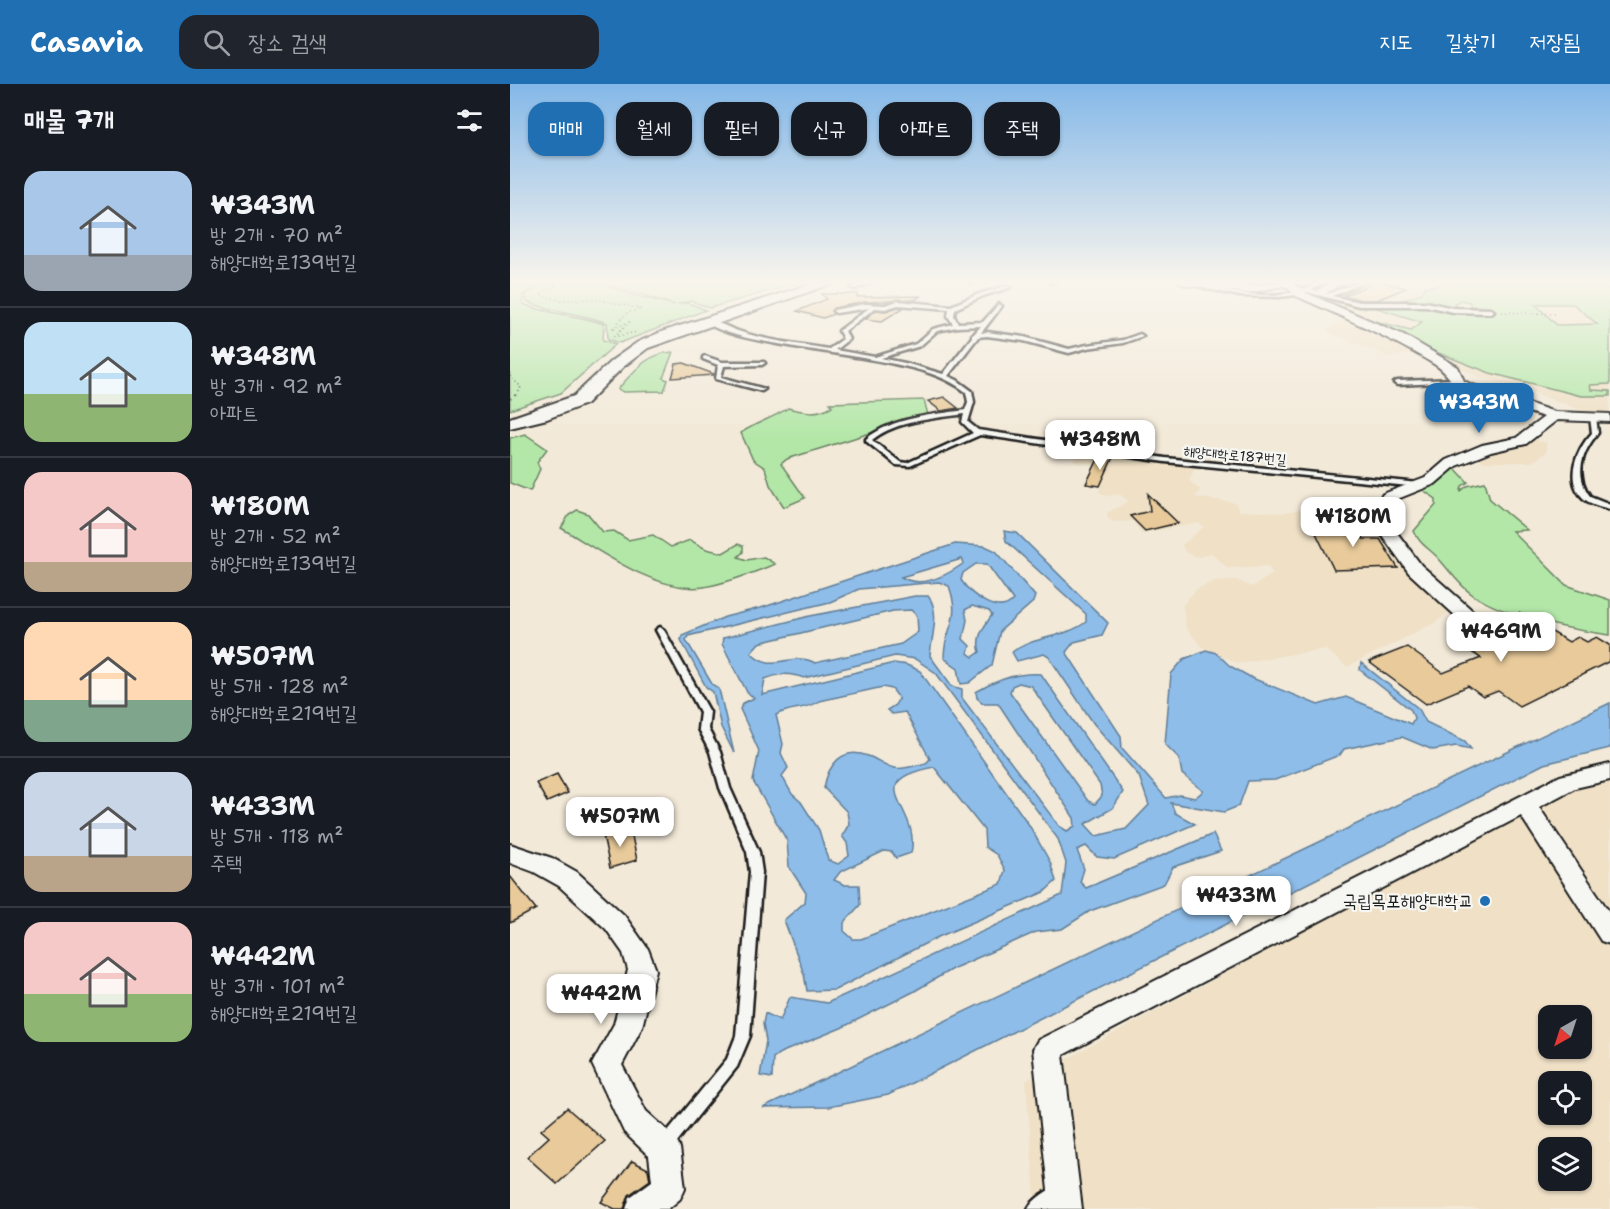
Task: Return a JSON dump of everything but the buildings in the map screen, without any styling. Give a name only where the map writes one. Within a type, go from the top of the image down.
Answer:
[{"type":"street","points":[[510,423],[580,400],[617,364],[643,345],[673,334]]},
{"type":"street","points":[[1391,334],[1453,370],[1457,381],[1468,388],[1554,416],[1610,417]]},
{"type":"street","points":[[1466,615],[1415,569],[1387,531],[1380,516],[1381,507],[1389,496],[1430,481],[1447,465],[1487,448],[1521,441],[1554,416]]},
{"type":"street","points":[[1064,1199],[1048,1049],[1568,782],[1610,772]]},
{"type":"street","points":[[1525,804],[1610,934]]},
{"type":"street","points":[[510,854],[543,865],[568,879],[615,922],[635,949],[642,970],[628,1027],[607,1064],[635,1123],[645,1137],[664,1148],[669,1188],[642,1209]]},
{"type":"lane","points":[[741,334],[757,339],[875,358],[944,376],[969,391],[971,402],[966,425],[980,432]]},
{"type":"lane","points":[[830,351],[846,339],[843,334]]},
{"type":"lane","points":[[875,358],[918,345],[931,334]]},
{"type":"lane","points":[[944,376],[976,334]]},
{"type":"lane","points":[[974,336],[987,334],[1024,339],[1069,351],[1080,345],[1118,343],[1140,336]]},
{"type":"lane","points":[[705,358],[721,364],[762,363]]},
{"type":"lane","points":[[721,364],[718,378],[762,389]]},
{"type":"lane","points":[[1397,383],[1457,381]]},
{"type":"lane","points":[[967,412],[917,420],[876,433],[868,440],[898,464],[908,465],[980,432]]},
{"type":"lane","points":[[1593,417],[1595,433],[1579,457],[1576,476],[1587,498],[1610,507]]},
{"type":"lane","name":"해양대학로187번길","points":[[980,432],[1165,460],[1419,485]]},
{"type":"lane","points":[[660,630],[705,712],[703,729],[753,852],[756,872],[743,1036],[732,1063],[664,1148]]},
{"type":"lane","points":[[1036,1209],[1064,1199]]},
{"type":"path","points":[[615,334],[613,335],[615,338],[631,334]]},
{"type":"path","points":[[510,376],[521,387],[516,396],[510,399]]},
{"type":"shaded area","points":[[1331,334],[1610,334],[1610,413],[1587,412],[1517,387],[1478,377],[1427,351],[1390,357]]},
{"type":"shaded area","points":[[1528,438],[1546,443],[1546,452],[1532,462],[1485,462],[1475,457]]},
{"type":"shaded area","points":[[1081,449],[1195,466],[1189,481],[1200,490],[1195,497],[1235,503],[1239,511],[1286,513],[1348,500],[1374,508],[1371,522],[1451,610],[1436,622],[1347,667],[1325,649],[1237,663],[1202,647],[1186,628],[1183,605],[1197,589],[1215,581],[1236,580],[1252,587],[1273,574],[1268,566],[1228,568],[1211,553],[1198,557],[1186,553],[1182,545],[1204,527],[1199,523],[1142,533],[1132,521],[1114,522],[1108,518],[1107,513],[1129,501],[1119,494],[1107,496],[1099,492],[1101,487],[1083,484],[1096,465],[1074,462]]},
{"type":"shaded area","name":"국립목포해양대학교","points":[[1610,778],[1610,1209],[1036,1209],[1026,1081],[1571,787]]},
{"type":"green space","points":[[510,334],[603,334],[603,340],[616,344],[561,393],[510,410]]},
{"type":"green space","points":[[608,334],[645,334],[620,343],[608,339]]},
{"type":"green space","points":[[1394,334],[1610,334],[1610,384],[1590,385],[1591,390],[1610,391],[1610,396],[1581,396],[1490,373]]},
{"type":"green space","points":[[673,352],[663,378],[668,380],[664,391],[624,392],[618,389],[636,369],[649,359]]},
{"type":"green space","points":[[924,400],[928,415],[787,459],[781,464],[805,498],[784,507],[770,485],[765,468],[753,460],[741,433],[788,408],[816,412],[832,406],[830,403]]},
{"type":"green space","points":[[525,434],[547,449],[537,462],[540,469],[530,491],[510,483],[510,438]]},
{"type":"green space","points":[[1452,465],[1468,482],[1462,486],[1461,491],[1467,486],[1485,482],[1490,499],[1527,530],[1512,531],[1566,585],[1610,600],[1610,635],[1539,621],[1487,603],[1463,587],[1438,558],[1421,543],[1414,531],[1436,505],[1436,499],[1423,490]]},
{"type":"green space","points":[[577,510],[588,514],[603,532],[614,531],[628,540],[653,535],[671,547],[690,540],[706,549],[723,553],[738,544],[743,546],[743,552],[738,557],[747,560],[764,557],[775,564],[704,587],[668,584],[630,568],[561,528],[569,515]]},
{"type":"water","points":[[1004,531],[1017,533],[1108,623],[1102,635],[1074,642],[1066,652],[1121,736],[1122,748],[1166,798],[1180,795],[1195,798],[1203,791],[1182,774],[1179,758],[1165,744],[1171,674],[1184,659],[1206,650],[1216,653],[1230,666],[1252,678],[1318,705],[1346,697],[1411,724],[1414,718],[1411,710],[1360,670],[1361,663],[1419,709],[1426,722],[1465,741],[1471,749],[1456,746],[1433,750],[1402,737],[1344,749],[1340,755],[1275,780],[1248,781],[1239,806],[1224,812],[1171,803],[1175,813],[1195,824],[1114,859],[1097,857],[1086,846],[1077,850],[1084,869],[1080,882],[1086,888],[1213,834],[1221,851],[1173,867],[1164,884],[1090,911],[1062,929],[1036,932],[952,969],[913,992],[841,1028],[780,1053],[773,1058],[772,1078],[760,1076],[766,1041],[763,1024],[765,1013],[780,1020],[790,997],[827,1003],[1062,895],[1066,863],[1058,839],[936,673],[915,659],[895,656],[804,678],[784,674],[765,679],[762,695],[894,663],[907,665],[920,671],[1029,825],[1050,862],[1056,881],[1044,892],[938,937],[835,990],[807,991],[804,974],[784,920],[805,902],[806,893],[789,867],[787,841],[753,781],[759,751],[740,709],[743,703],[754,698],[747,692],[722,644],[723,638],[810,616],[915,596],[928,596],[932,602],[935,617],[930,656],[952,686],[962,689],[962,698],[1059,826],[1067,831],[1075,826],[1074,818],[998,703],[983,703],[977,698],[976,692],[1007,678],[1024,674],[1041,674],[1123,792],[1113,808],[1085,824],[1096,836],[1126,829],[1149,805],[1139,776],[1094,724],[1049,657],[1044,654],[1017,661],[1012,652],[1030,643],[1078,627],[1086,622],[1086,614],[1006,541]],"holes":[[[911,610],[917,616],[918,632],[901,644],[815,663],[798,659],[766,662],[751,652],[759,643],[893,611]],[[1019,683],[1031,686],[1100,785],[1102,796],[1095,804],[1088,801],[1010,692],[1012,686]],[[883,687],[892,689],[899,698],[895,705],[887,710],[892,714],[905,712],[930,759],[926,763],[906,768],[894,768],[868,756],[851,754],[844,756],[833,765],[824,788],[847,812],[849,824],[842,836],[847,843],[849,856],[838,864],[828,860],[819,830],[801,802],[792,794],[782,776],[788,768],[781,753],[783,744],[776,715],[819,701]],[[934,767],[984,830],[985,847],[997,855],[1005,870],[1001,884],[861,939],[853,939],[844,931],[844,923],[860,905],[859,885],[845,885],[834,880],[840,872],[884,851],[892,852],[896,858],[911,853],[912,837],[896,789],[899,780],[911,773]]]},
{"type":"water","points":[[955,544],[985,546],[996,551],[1035,596],[1033,602],[1000,631],[992,665],[969,683],[961,684],[958,668],[944,658],[954,608],[949,586],[939,582],[859,589],[830,602],[688,636],[686,640],[712,684],[719,689],[734,753],[721,727],[713,692],[706,687],[681,640],[682,635],[725,617],[764,607]],"holes":[[[962,559],[964,563],[934,579],[917,582],[901,577]],[[976,564],[987,564],[1013,600],[1007,605],[1000,606],[985,602],[965,586],[961,580],[963,573]],[[972,606],[989,611],[992,615],[979,637],[980,652],[973,657],[968,653],[970,646],[963,639],[967,620],[965,610]]]},
{"type":"water","points":[[1610,703],[1610,748],[1544,764],[888,1095],[828,1107],[763,1108]]},
{"type":"place","name":"국립목포해양대학교","points":[[1485,901]]}]
